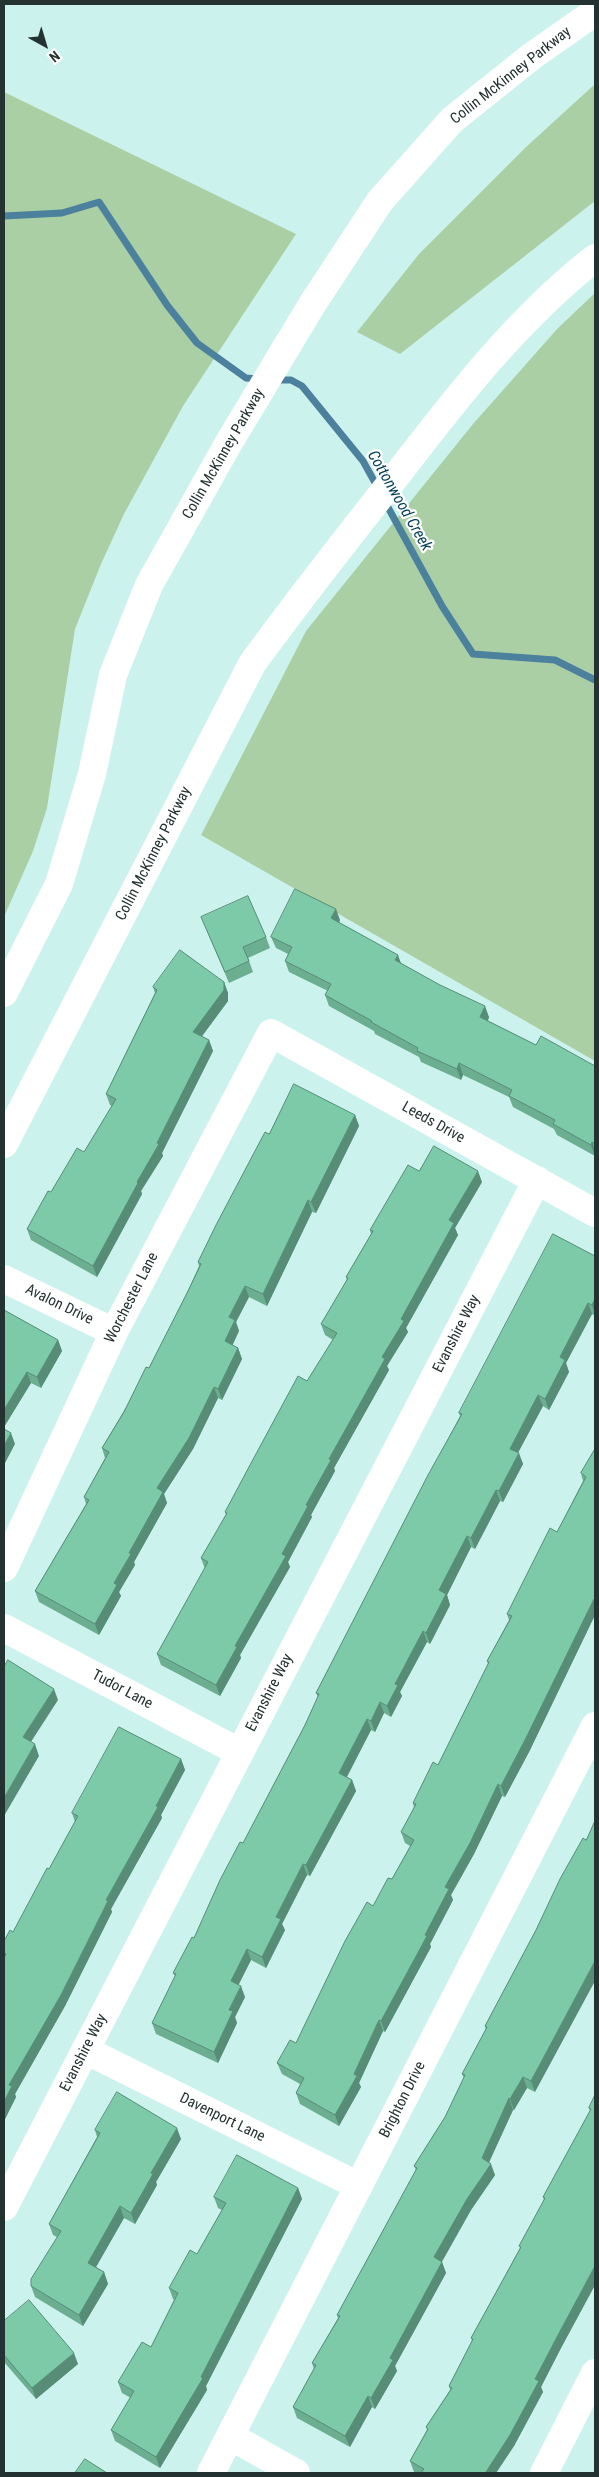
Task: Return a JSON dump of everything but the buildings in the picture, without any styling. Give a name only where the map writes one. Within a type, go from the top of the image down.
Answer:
[{"type":"street","name":"Collin McKinney Parkway","points":[[4,993],[59,884],[92,774],[113,675],[148,585],[313,303],[380,200],[452,120],[532,56],[595,12]]},
{"type":"street","name":"Collin McKinney Parkway","points":[[4,1144],[252,664],[291,610],[451,405],[518,328],[562,284],[595,258]]},
{"type":"street","name":"Leeds Drive","points":[[271,1033],[595,1213]]},
{"type":"street","name":"Worchester Lane","points":[[4,1568],[114,1332],[271,1033]]},
{"type":"street","name":"Evanshire Way","points":[[4,2207],[537,1180]]},
{"type":"street","name":"Avalon Drive","points":[[4,1279],[114,1332]]},
{"type":"street","name":"Tudor Lane","points":[[4,1628],[239,1752]]},
{"type":"street","name":"Brighton Drive","points":[[211,2473],[595,1726]]},
{"type":"street","name":"Davenport Lane","points":[[85,2050],[359,2186]]},
{"type":"street","points":[[544,2473],[595,2373]]},
{"type":"street","points":[[230,2436],[296,2473]]},
{"type":"green space","points":[[595,84],[595,201],[400,354],[357,332],[419,254],[525,148]]},
{"type":"green space","points":[[4,92],[296,234],[183,406],[124,514],[101,564],[75,629],[47,808],[33,851],[4,917]]},
{"type":"green space","points":[[595,293],[595,1061],[201,835],[306,631],[473,424],[558,328]]},
{"type":"waterway","name":"Cottonwood Creek","points":[[4,216],[62,213],[99,202],[167,305],[197,343],[246,378],[259,379]]},
{"type":"waterway","name":"Cottonwood Creek","points":[[274,380],[291,380],[302,386],[363,461],[378,488]]},
{"type":"waterway","name":"Cottonwood Creek","points":[[384,500],[442,606],[473,654],[555,660],[595,680]]}]
